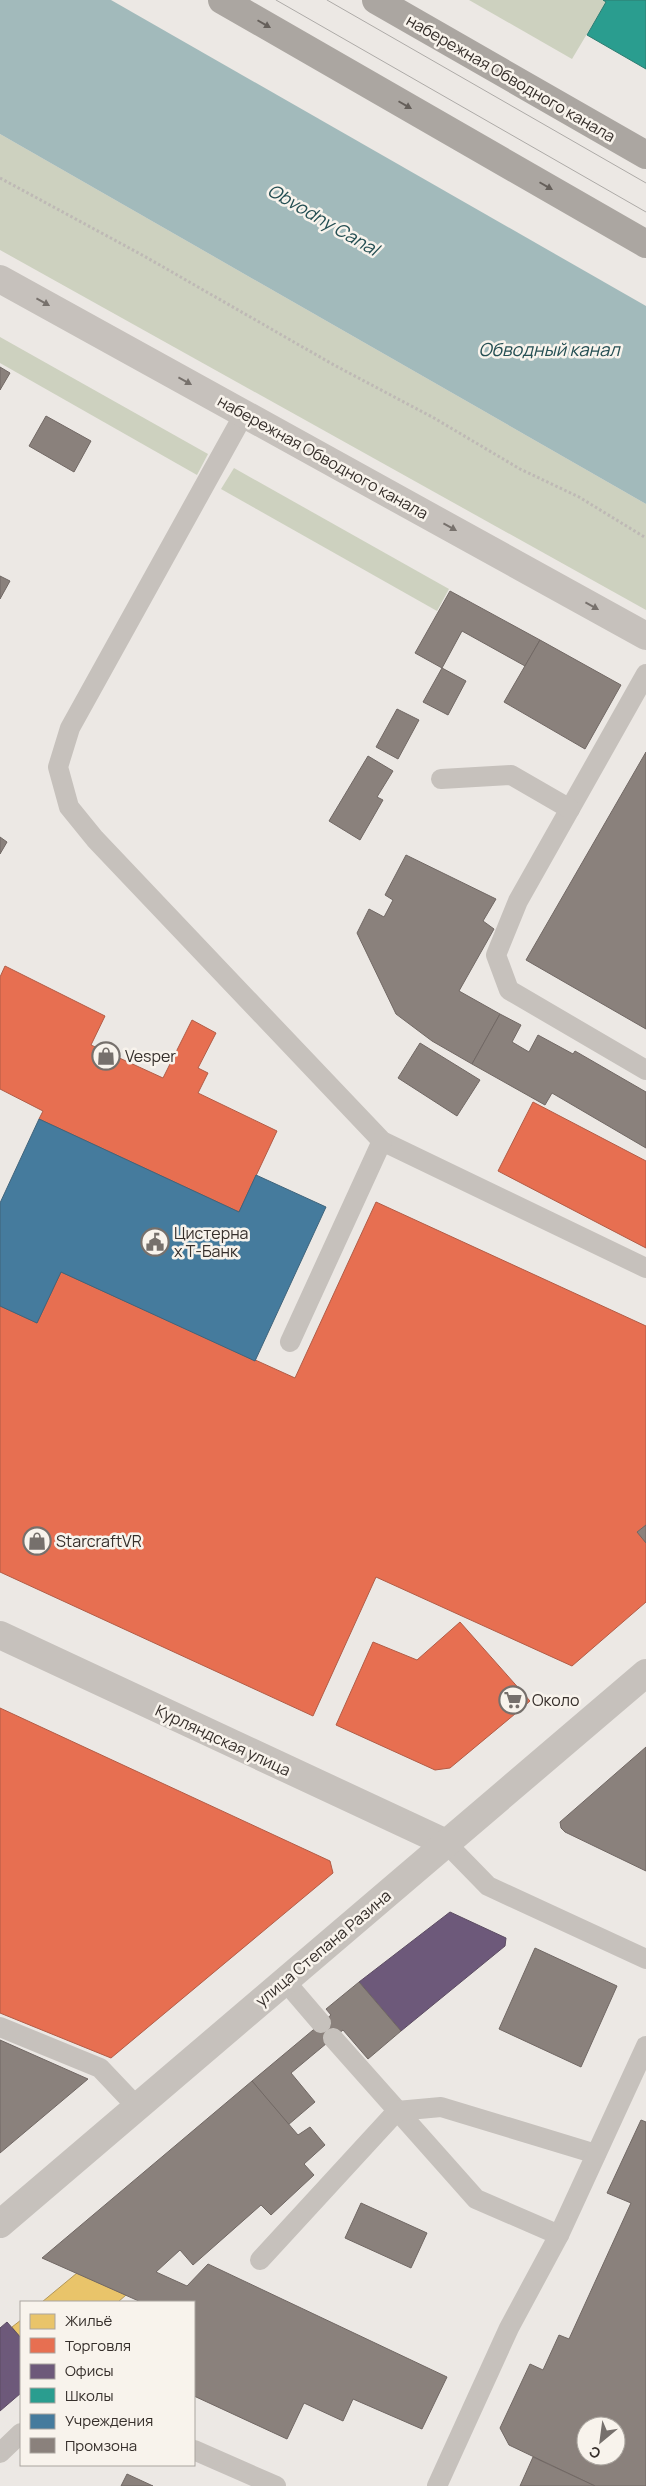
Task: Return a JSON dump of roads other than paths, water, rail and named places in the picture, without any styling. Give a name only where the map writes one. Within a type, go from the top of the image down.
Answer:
[{"type":"main road","points":[[222,0],[646,244]]},
{"type":"main road","name":"набережная Обводного канала","points":[[376,0],[646,155]]},
{"type":"street","name":"набережная Обводного канала","points":[[0,279],[646,636]]},
{"type":"street","name":"Курляндская улица","points":[[0,1636],[446,1844]]},
{"type":"street","name":"улица Степана Разина","points":[[0,2224],[646,1673]]},
{"type":"lane","points":[[244,414],[70,728],[58,767],[69,807],[95,839],[382,1140],[646,1268]]},
{"type":"lane","points":[[646,674],[518,901],[496,955],[508,990],[646,1070]]},
{"type":"lane","points":[[441,779],[511,775],[570,809]]},
{"type":"lane","points":[[290,1342],[382,1140]]},
{"type":"lane","points":[[446,1844],[488,1886],[646,1959]]},
{"type":"lane","points":[[285,1980],[327,2031],[476,2199],[559,2235]]},
{"type":"lane","points":[[0,2027],[100,2068],[137,2107]]},
{"type":"lane","points":[[436,2486],[509,2328],[559,2235],[646,2046]]},
{"type":"lane","points":[[260,2260],[397,2111],[441,2107],[596,2154]]},
{"type":"lane","points":[[0,2453],[20,2434]]},
{"type":"lane","points":[[195,2450],[276,2486]]},
{"type":"water","name":"Обводный канал","points":[[0,0],[111,0],[646,306],[646,504],[0,134]]},
{"type":"tram line","points":[[276,0],[646,212]]},
{"type":"tram line","points":[[327,0],[646,183]]},
{"type":"place","name":"Vesper","points":[[106,1056]]},
{"type":"place","name":"Цистерна х Т-Банк","points":[[155,1242]]},
{"type":"place","name":"StarcraftVR","points":[[37,1541]]},
{"type":"place","name":"Около","points":[[513,1700]]},
{"type":"water label","name":"Obvodny Canal","points":[[323,220]]}]
